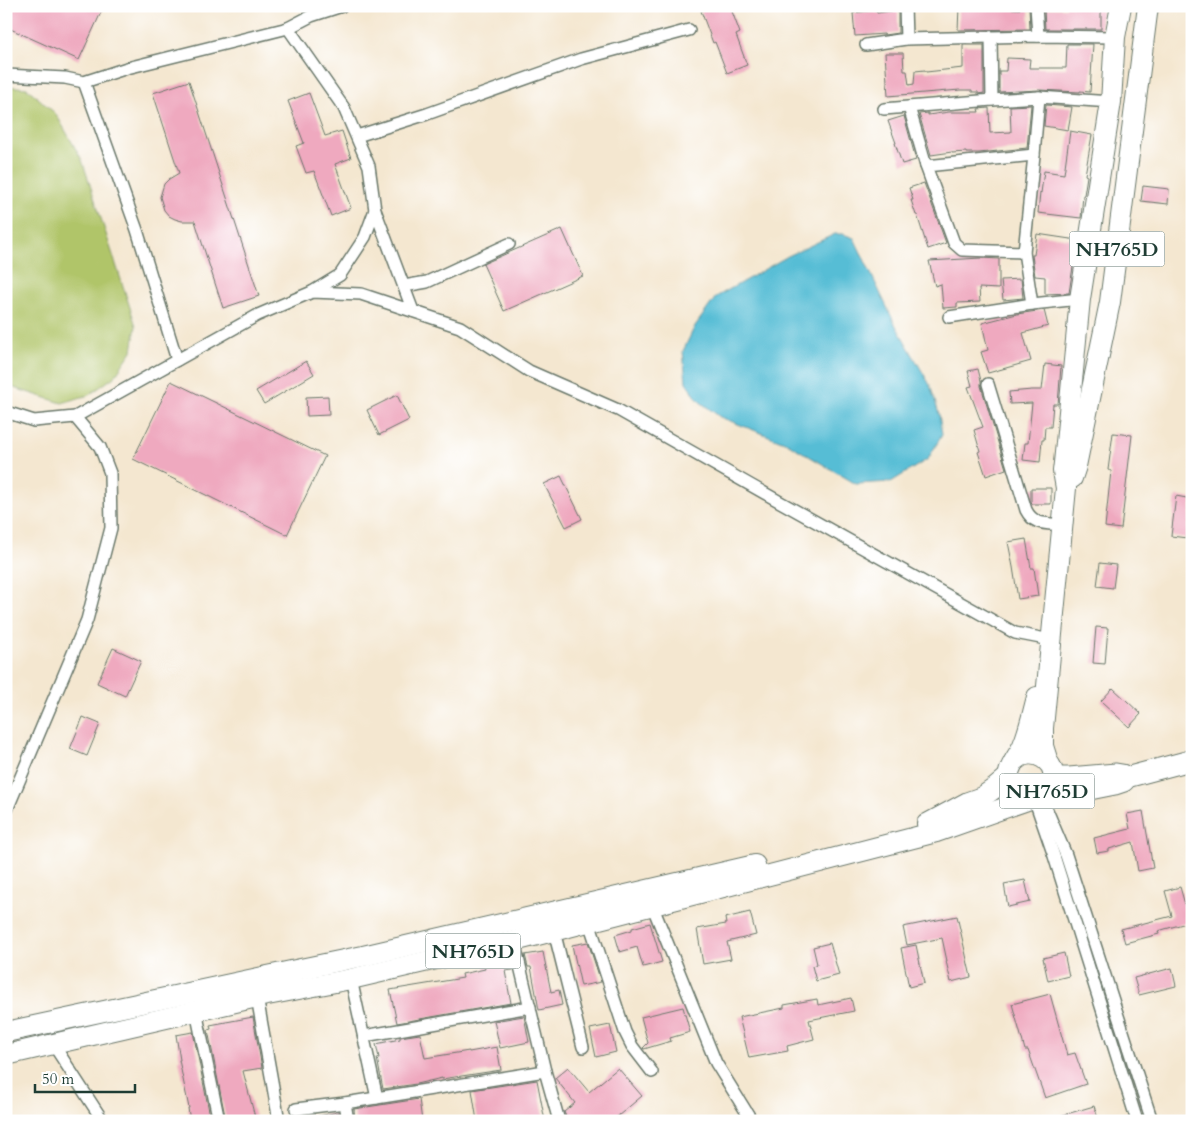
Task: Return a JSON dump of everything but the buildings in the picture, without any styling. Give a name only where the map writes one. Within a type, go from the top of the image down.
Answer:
[{"type":"highway","name":"NH765D","points":[[6,1055],[257,997],[351,979],[554,931],[936,832],[1037,797],[1049,790],[1052,784],[1051,769],[1043,746],[1043,728],[1066,488],[1063,471],[1080,299],[1111,102],[1115,37],[1121,6]]},
{"type":"highway","name":"NH765D","points":[[1066,488],[1076,466],[1110,302],[1148,6]]},
{"type":"highway","name":"NH765D","points":[[1037,797],[1024,797],[1018,794],[1010,783],[1012,769],[1024,745],[1050,647]]},
{"type":"highway","name":"NH765D","points":[[6,1032],[373,954],[930,824],[968,802],[982,797],[995,788],[1021,756],[1029,754],[1038,755],[1051,769]]},
{"type":"highway","points":[[1128,777],[1192,760]]},
{"type":"main road","points":[[1037,797],[1115,785],[1124,782],[1128,777],[1116,773],[1069,777],[1051,769]]},
{"type":"street","points":[[6,75],[65,78],[84,82],[127,68],[288,28],[312,16],[342,6]]},
{"type":"street","points":[[905,6],[906,39]]},
{"type":"street","points":[[1036,6],[1038,36]]},
{"type":"street","points":[[288,28],[344,108],[357,136],[370,166],[375,210],[413,311]]},
{"type":"street","points":[[357,136],[427,114],[581,59],[689,30]]},
{"type":"street","points":[[866,45],[906,39],[1038,36],[1115,37]]},
{"type":"street","points":[[990,37],[992,100]]},
{"type":"street","points":[[84,82],[137,230],[177,360]]},
{"type":"street","points":[[1032,304],[1024,252],[1039,97]]},
{"type":"street","points":[[884,109],[1039,97],[1111,102]]},
{"type":"street","points":[[909,107],[926,166],[957,247],[962,250],[1024,252]]},
{"type":"street","points":[[926,166],[1034,155]]},
{"type":"street","points":[[6,412],[34,420],[75,417],[258,315],[312,292],[340,275],[365,237],[375,210]]},
{"type":"street","points":[[404,286],[427,282],[509,244]]},
{"type":"street","points":[[312,292],[361,294],[460,327],[529,371],[618,410],[1015,633],[1050,647]]},
{"type":"street","points":[[949,316],[1080,299]]},
{"type":"street","points":[[988,384],[1029,516],[1035,522],[1063,525]]},
{"type":"street","points":[[6,812],[88,620],[111,528],[110,474],[100,447],[75,417]]},
{"type":"street","points":[[1037,797],[1136,1121]]},
{"type":"street","points":[[1037,797],[1066,855],[1152,1121]]},
{"type":"street","points":[[652,905],[716,1064],[752,1121]]},
{"type":"street","points":[[589,922],[625,1032],[632,1046],[652,1072]]},
{"type":"street","points":[[554,931],[584,1047]]},
{"type":"street","points":[[514,941],[559,1121]]},
{"type":"street","points":[[351,979],[377,1098]]},
{"type":"street","points":[[257,997],[279,1121]]},
{"type":"street","points":[[364,1036],[530,1007]]},
{"type":"street","points":[[196,1011],[219,1121]]},
{"type":"street","points":[[53,1044],[103,1121]]},
{"type":"street","points":[[296,1110],[545,1071]]},
{"type":"street","points":[[345,1103],[348,1121]]},
{"type":"green space","points":[[6,86],[27,88],[56,114],[82,160],[136,326],[132,351],[114,377],[89,395],[62,403],[6,384]]},
{"type":"water","points":[[835,234],[843,234],[854,238],[895,324],[930,385],[939,414],[942,435],[928,459],[891,482],[856,484],[787,443],[720,417],[699,401],[686,382],[683,351],[695,326],[716,297],[788,256]]}]
